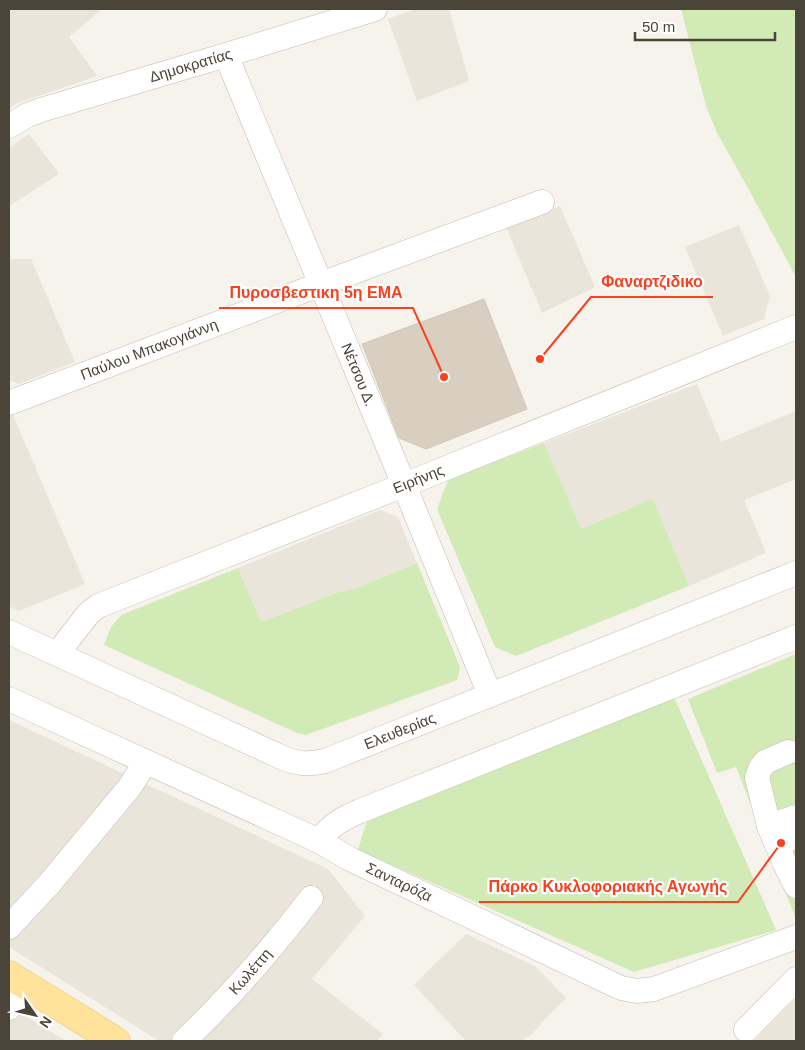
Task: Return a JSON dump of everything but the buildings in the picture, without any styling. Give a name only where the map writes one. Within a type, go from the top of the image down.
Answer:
[{"type":"main road","points":[[18,980],[116,1041]]},
{"type":"street","name":"Δημοκρατίας","points":[[9,126],[41,110],[375,9]]},
{"type":"street","name":"Νέτσου Δ.","points":[[226,55],[490,695]]},
{"type":"street","name":"Παύλου Μπακογιάννη","points":[[9,404],[321,284],[542,202]]},
{"type":"street","name":"Ειρήνης","points":[[57,654],[88,614],[98,606],[796,327]]},
{"type":"street","name":"Ελευθερίας","points":[[9,632],[290,761],[312,764],[325,761],[796,573]]},
{"type":"street","points":[[318,841],[335,823],[360,811],[796,637]]},
{"type":"street","name":"Σανταρόζα","points":[[9,699],[318,841],[350,859],[621,988],[637,991],[654,989],[796,937]]},
{"type":"street","points":[[794,757],[765,762],[756,778],[781,836],[785,864],[796,886]]},
{"type":"street","points":[[9,927],[49,884],[129,788],[146,762]]},
{"type":"street","points":[[781,836],[796,817]]},
{"type":"street","name":"Κωλέττη","points":[[184,1041],[241,982],[285,932],[311,898]]},
{"type":"street","points":[[746,1030],[796,979]]},
{"type":"street","points":[[9,1008],[18,980]]},
{"type":"shaded area","points":[[9,9],[102,9],[69,37],[97,76],[15,104],[9,109]]},
{"type":"shaded area","points":[[416,9],[449,9],[469,81],[417,101],[388,19]]},
{"type":"shaded area","points":[[29,134],[59,174],[9,206],[9,148]]},
{"type":"shaded area","points":[[560,206],[595,287],[542,313],[506,227]]},
{"type":"shaded area","points":[[739,225],[770,296],[764,319],[723,336],[685,247]]},
{"type":"shaded area","points":[[9,259],[31,259],[75,362],[19,384],[9,380]]},
{"type":"shaded area","points":[[697,384],[721,442],[796,411],[796,479],[744,500],[766,553],[689,586],[653,500],[580,529],[544,443]]},
{"type":"shaded area","points":[[13,415],[85,584],[19,611],[9,606],[9,417]]},
{"type":"shaded area","points":[[380,510],[398,517],[417,563],[357,588],[336,593],[261,622],[238,568]]},
{"type":"shaded area","points":[[9,720],[328,869],[365,916],[312,979],[383,1034],[377,1041],[159,1041],[9,947]]},
{"type":"shaded area","points":[[466,934],[535,966],[566,998],[532,1034],[521,1041],[466,1041],[414,985]]},
{"type":"shaded area","points":[[796,998],[796,1041],[754,1041]]},
{"type":"shaded area","points":[[16,1010],[66,1041],[9,1041],[9,1019]]},
{"type":"green space","points":[[681,9],[796,9],[796,277],[717,133],[706,106]]},
{"type":"green space","points":[[544,443],[581,529],[653,499],[689,586],[516,656],[495,647],[437,509],[448,480]]},
{"type":"green space","points":[[417,563],[460,667],[457,680],[306,735],[297,733],[104,645],[111,627],[121,615],[238,568],[261,622],[336,593],[357,588]]},
{"type":"green space","points":[[796,654],[796,919],[736,767],[717,773],[688,699]]},
{"type":"green space","points":[[674,697],[776,930],[634,972],[358,850],[367,820]]},
{"type":"place","name":"Φαναρτζιδικο","points":[[540,359]]},
{"type":"place","name":"Πυροσβεστικη 5η ΕΜΑ","points":[[444,377]]},
{"type":"place","name":"Πάρκο Κυκλοφοριακής Αγωγής","points":[[781,843]]}]
